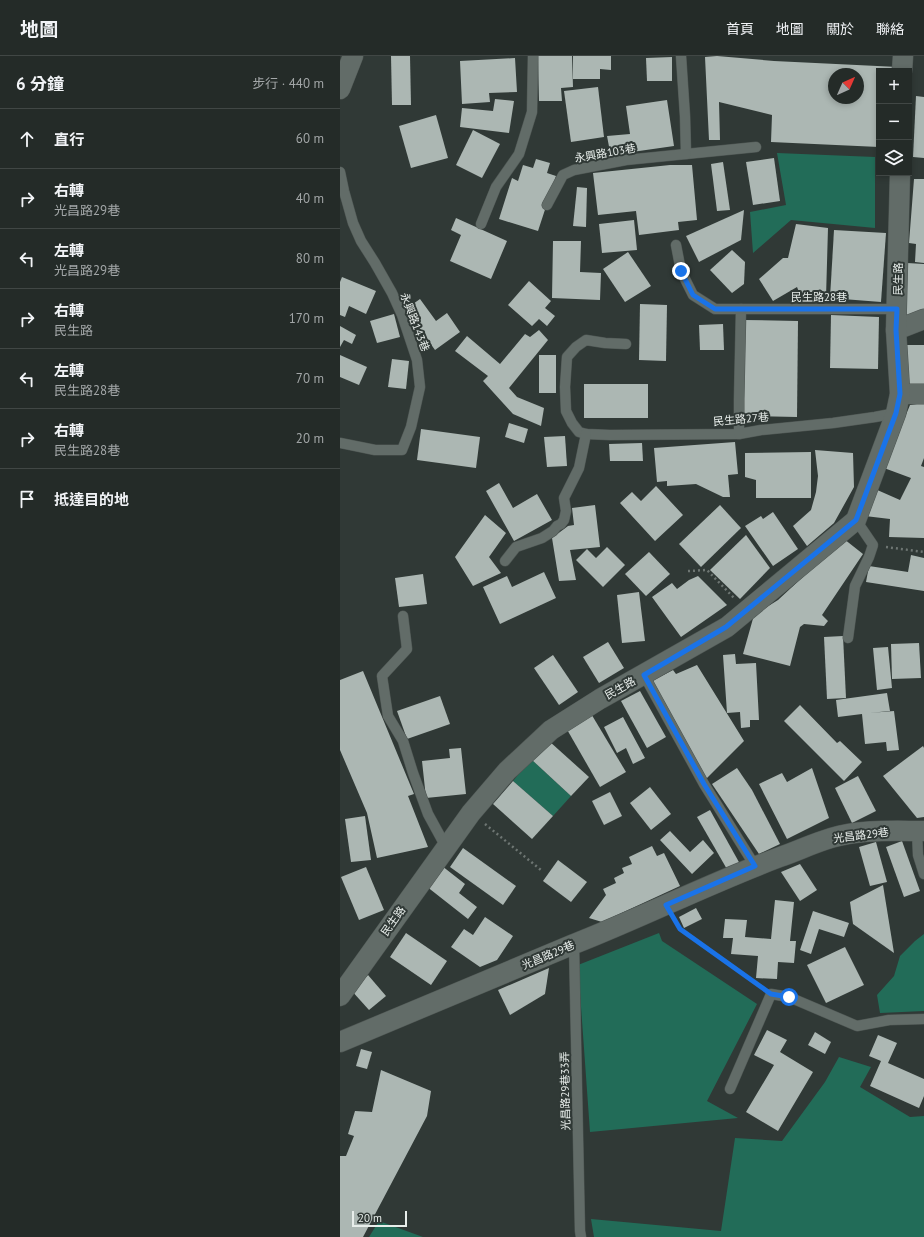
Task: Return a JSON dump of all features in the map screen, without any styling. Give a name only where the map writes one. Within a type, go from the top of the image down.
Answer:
[{"type":"street","points":[[340,89],[353,56]]},
{"type":"street","points":[[902,68],[903,56]]},
{"type":"street","name":"民生路","points":[[340,996],[471,813],[507,771],[551,730],[600,699],[726,627],[856,520],[898,404],[896,330],[900,176]]},
{"type":"street","points":[[896,330],[924,319]]},
{"type":"street","points":[[898,404],[924,394]]},
{"type":"street","name":"光昌路29巷","points":[[340,1042],[607,931],[755,866],[831,838],[848,834],[881,831],[921,831]]},
{"type":"lane","points":[[481,224],[496,187],[519,154],[532,112],[533,56]]},
{"type":"lane","points":[[681,56],[686,154]]},
{"type":"lane","name":"永興路103巷","points":[[547,205],[563,175],[574,170],[626,160],[756,147]]},
{"type":"lane","name":"永興路143巷","points":[[340,172],[353,224],[361,241],[376,263],[402,315],[417,360],[420,387],[411,427],[402,450],[375,450],[340,443]]},
{"type":"lane","name":"民生路28巷","points":[[676,245],[681,271],[693,295],[715,309],[897,309]]},
{"type":"lane","points":[[739,434],[741,309]]},
{"type":"lane","points":[[505,562],[516,547],[542,538],[553,531],[564,520],[566,511],[564,498],[579,468],[586,434],[579,432],[572,423],[566,411],[566,373],[568,357],[576,347],[586,340],[626,344]]},
{"type":"lane","name":"民生路27巷","points":[[586,434],[739,434],[761,430],[875,418],[898,404]]},
{"type":"lane","points":[[848,638],[855,586],[873,545],[856,520]]},
{"type":"lane","points":[[403,616],[406,649],[382,676],[388,716],[403,741],[428,814],[446,847]]},
{"type":"lane","points":[[644,675],[704,784],[755,866]]},
{"type":"lane","points":[[921,831],[918,855],[924,874]]},
{"type":"lane","name":"光昌路29巷33弄","points":[[574,944],[580,1231],[582,1237]]},
{"type":"lane","points":[[730,1089],[771,994],[789,997],[857,1026],[889,1020],[924,1019]]},
{"type":"path","points":[[873,545],[924,552]]},
{"type":"path","points":[[688,571],[707,570],[747,611]]},
{"type":"path","points":[[471,813],[541,870]]},
{"type":"path","points":[[666,905],[680,929],[771,994]]},
{"type":"green space","points":[[777,153],[875,157],[875,228],[791,220],[753,253],[750,212],[786,205]]},
{"type":"green space","points":[[531,759],[571,796],[553,816],[513,781]]},
{"type":"green space","points":[[659,933],[662,941],[757,1004],[707,1101],[738,1118],[590,1132],[578,965]]},
{"type":"green space","points":[[924,934],[924,1011],[880,1013],[877,995],[894,976],[900,956]]},
{"type":"green space","points":[[839,1057],[871,1067],[860,1087],[910,1117],[924,1116],[924,1237],[594,1237],[591,1219],[721,1231],[735,1138],[782,1141],[825,1082]]},
{"type":"green space","points":[[379,1221],[423,1237],[369,1237]]},
{"type":"building","points":[[391,56],[410,56],[411,105],[392,105]]},
{"type":"building","points":[[538,56],[572,56],[573,87],[561,88],[562,101],[539,101]]},
{"type":"building","points":[[573,56],[611,56],[611,70],[600,69],[600,79],[573,79]]},
{"type":"building","points":[[717,56],[774,61],[898,67],[876,68],[876,147],[771,142],[772,115],[719,102],[720,140],[709,140],[705,57]]},
{"type":"building","points":[[672,57],[672,81],[647,81],[646,58]]},
{"type":"building","points":[[515,58],[517,92],[489,93],[490,102],[462,104],[460,61]]},
{"type":"building","points":[[598,87],[604,137],[571,142],[564,91]]},
{"type":"building","points":[[916,96],[924,97],[924,158],[913,157]]},
{"type":"building","points":[[495,99],[514,101],[509,133],[460,127],[462,108],[493,111]]},
{"type":"building","points":[[667,100],[674,146],[632,152],[611,157],[607,136],[630,134],[626,106]]},
{"type":"building","points":[[436,115],[448,158],[411,168],[399,126]]},
{"type":"building","points":[[473,130],[500,144],[482,178],[456,165]]},
{"type":"building","points":[[774,158],[780,201],[753,205],[746,162]]},
{"type":"building","points":[[536,159],[550,163],[547,173],[556,176],[538,231],[499,219],[512,178],[518,181],[523,165],[533,168]]},
{"type":"building","points":[[723,162],[730,210],[717,211],[711,164]]},
{"type":"building","points":[[670,165],[692,165],[697,220],[678,222],[679,230],[639,235],[636,211],[598,215],[593,173]]},
{"type":"building","points":[[914,179],[924,179],[924,263],[915,262],[916,244],[909,243]]},
{"type":"building","points":[[577,187],[587,188],[586,227],[573,226]]},
{"type":"building","points":[[744,210],[741,240],[699,262],[686,236]]},
{"type":"building","points":[[456,218],[507,241],[491,279],[450,261],[461,235],[451,230]]},
{"type":"building","points":[[634,220],[637,250],[602,253],[599,224]]},
{"type":"building","points":[[796,224],[828,228],[826,298],[801,297],[797,287],[773,301],[759,279],[783,258],[788,258]]},
{"type":"building","points":[[834,230],[886,233],[881,302],[830,298]]},
{"type":"building","points":[[553,241],[581,241],[580,272],[601,273],[600,300],[552,298]]},
{"type":"building","points":[[732,250],[745,262],[744,284],[732,293],[710,270]]},
{"type":"building","points":[[628,252],[651,286],[625,302],[603,269]]},
{"type":"building","points":[[907,263],[924,264],[924,312],[906,319]]},
{"type":"building","points":[[342,277],[376,291],[366,314],[349,306],[345,317],[340,315],[340,282]]},
{"type":"building","points":[[529,281],[551,301],[545,308],[555,316],[547,326],[539,319],[532,326],[508,305]]},
{"type":"building","points":[[420,299],[436,321],[447,313],[460,332],[435,350],[406,309]]},
{"type":"building","points":[[640,304],[667,305],[666,361],[639,360]]},
{"type":"building","points":[[394,314],[400,337],[377,343],[370,321]]},
{"type":"building","points":[[831,315],[879,317],[878,369],[830,368]]},
{"type":"building","points":[[744,320],[798,321],[797,417],[743,416]]},
{"type":"building","points":[[723,324],[724,350],[700,350],[699,325]]},
{"type":"building","points":[[340,326],[356,335],[352,344],[344,340],[340,347]]},
{"type":"building","points":[[539,330],[548,340],[509,388],[517,397],[544,408],[541,426],[513,414],[483,381],[488,376],[455,351],[467,336],[500,364],[525,334],[530,337]]},
{"type":"building","points":[[903,345],[924,345],[924,388],[902,387]]},
{"type":"building","points":[[340,355],[367,367],[359,385],[340,377]]},
{"type":"building","points":[[539,355],[556,355],[556,393],[539,393]]},
{"type":"building","points":[[392,359],[409,361],[406,389],[388,387]]},
{"type":"building","points":[[584,384],[648,384],[648,418],[584,418]]},
{"type":"building","points":[[924,403],[924,458],[921,466],[924,467],[924,538],[889,537],[890,519],[865,516],[875,489],[900,500],[911,478],[884,468],[910,405]]},
{"type":"building","points":[[509,423],[528,429],[524,443],[505,437]]},
{"type":"building","points":[[421,429],[480,437],[476,468],[417,460]]},
{"type":"building","points":[[565,436],[567,466],[547,467],[544,437]]},
{"type":"building","points":[[735,442],[738,474],[728,475],[730,497],[723,497],[696,484],[667,486],[667,481],[657,482],[654,448]]},
{"type":"building","points":[[642,443],[643,461],[610,461],[609,444]]},
{"type":"building","points":[[815,450],[853,453],[854,487],[834,523],[807,546],[793,526],[811,510],[816,492],[818,476]]},
{"type":"building","points":[[811,452],[811,498],[756,498],[756,480],[745,477],[745,453]]},
{"type":"building","points":[[499,483],[513,508],[537,494],[552,520],[514,541],[486,491]]},
{"type":"building","points":[[656,486],[683,515],[655,541],[620,503],[632,492],[641,501]]},
{"type":"building","points":[[595,505],[600,547],[570,550],[576,580],[559,581],[552,538],[568,526],[574,525],[572,508]]},
{"type":"building","points":[[720,505],[741,528],[701,567],[679,544]]},
{"type":"building","points":[[773,512],[798,549],[773,566],[745,526],[761,516],[763,519]]},
{"type":"building","points":[[485,515],[506,533],[489,557],[501,573],[473,586],[455,557]]},
{"type":"building","points":[[746,535],[770,568],[740,599],[710,570]]},
{"type":"building","points":[[844,539],[863,554],[822,615],[828,621],[824,626],[804,624],[800,627],[790,666],[743,654],[754,615],[778,600]]},
{"type":"building","points":[[607,547],[625,565],[603,587],[576,560],[587,549],[596,558]]},
{"type":"building","points":[[649,552],[670,574],[646,596],[625,574]]},
{"type":"building","points":[[911,555],[924,558],[924,591],[866,582],[869,566],[908,572]]},
{"type":"building","points":[[544,572],[556,598],[500,624],[483,587],[507,576],[512,587]]},
{"type":"building","points":[[423,574],[427,604],[399,607],[395,578]]},
{"type":"building","points":[[698,576],[727,605],[681,637],[652,597],[672,583],[677,589],[689,580]]},
{"type":"building","points":[[639,592],[645,641],[622,643],[617,595]]},
{"type":"building","points":[[843,636],[846,698],[827,699],[824,637]]},
{"type":"building","points":[[608,642],[624,668],[599,683],[583,657]]},
{"type":"building","points":[[919,643],[921,678],[892,679],[891,644]]},
{"type":"building","points":[[888,647],[892,688],[877,690],[873,648]]},
{"type":"building","points":[[735,654],[736,664],[756,663],[759,720],[750,720],[750,727],[741,728],[740,712],[727,713],[723,655]]},
{"type":"building","points":[[553,655],[578,692],[559,705],[534,668]]},
{"type":"building","points":[[697,665],[744,741],[706,779],[652,681],[673,670],[676,674]]},
{"type":"building","points":[[363,671],[414,794],[408,796],[428,847],[377,858],[367,813],[340,750],[340,680]]},
{"type":"building","points":[[640,691],[666,737],[647,748],[621,701]]},
{"type":"building","points":[[887,693],[890,711],[869,713],[894,711],[899,750],[887,751],[886,742],[865,744],[862,714],[838,717],[836,700]]},
{"type":"building","points":[[440,696],[450,724],[407,739],[397,711]]},
{"type":"building","points":[[800,705],[837,743],[840,741],[862,762],[844,781],[784,721]]},
{"type":"building","points":[[590,712],[626,772],[600,787],[565,726]]},
{"type":"building","points":[[623,717],[645,758],[633,764],[626,748],[617,753],[604,727]]},
{"type":"building","points":[[549,741],[589,777],[571,796],[531,759]]},
{"type":"building","points":[[923,746],[924,817],[917,818],[883,776]]},
{"type":"building","points":[[461,748],[466,794],[426,798],[422,761],[450,758],[449,749]]},
{"type":"building","points":[[737,768],[752,790],[780,844],[759,854],[712,784]]},
{"type":"building","points":[[812,768],[829,818],[787,839],[759,784],[782,773],[787,782]]},
{"type":"building","points":[[858,776],[876,811],[852,823],[835,788]]},
{"type":"building","points":[[513,781],[553,816],[532,839],[493,804]]},
{"type":"building","points":[[650,787],[671,814],[651,830],[630,803]]},
{"type":"building","points":[[610,792],[622,816],[604,825],[592,801]]},
{"type":"building","points":[[710,810],[740,864],[728,871],[697,817]]},
{"type":"building","points":[[365,816],[371,860],[351,862],[345,819]]},
{"type":"building","points":[[670,831],[690,852],[703,840],[714,853],[692,874],[660,840]]},
{"type":"building","points":[[902,841],[920,891],[904,897],[886,847]]},
{"type":"building","points":[[876,842],[887,882],[870,886],[859,847]]},
{"type":"building","points":[[652,846],[657,856],[664,853],[680,886],[602,922],[589,918],[606,895],[603,889],[616,883],[614,878],[624,873],[622,868],[632,864],[629,857]]},
{"type":"building","points":[[463,848],[516,886],[503,905],[450,867]]},
{"type":"building","points":[[558,860],[587,882],[571,902],[543,881]]},
{"type":"building","points":[[800,864],[817,890],[800,901],[781,872]]},
{"type":"building","points":[[442,866],[465,884],[459,893],[477,907],[468,919],[426,886]]},
{"type":"building","points":[[366,867],[384,910],[359,920],[341,877]]},
{"type":"building","points":[[883,885],[894,953],[853,924],[850,902]]},
{"type":"building","points":[[775,900],[794,902],[790,941],[796,941],[794,963],[778,962],[777,979],[756,978],[758,956],[731,954],[733,938],[723,938],[725,919],[747,920],[745,937],[771,939]]},
{"type":"building","points":[[696,908],[702,919],[684,928],[679,917]]},
{"type":"building","points":[[813,911],[849,923],[844,937],[819,929],[811,954],[800,950]]},
{"type":"building","points":[[485,917],[513,936],[497,960],[480,967],[451,947],[464,929],[473,935]]},
{"type":"building","points":[[406,933],[447,961],[431,985],[390,957]]},
{"type":"building","points":[[845,947],[864,985],[826,1003],[807,965]]},
{"type":"building","points":[[549,968],[545,994],[510,1015],[498,990]]},
{"type":"building","points":[[368,975],[386,996],[369,1010],[351,990]]},
{"type":"building","points":[[767,1030],[787,1040],[780,1052],[813,1072],[778,1131],[746,1112],[774,1065],[754,1055]]},
{"type":"building","points":[[815,1032],[831,1042],[825,1054],[808,1045]]},
{"type":"building","points":[[878,1035],[897,1043],[888,1063],[924,1079],[924,1096],[919,1108],[870,1086],[881,1061],[869,1056]]},
{"type":"building","points":[[361,1049],[372,1052],[367,1069],[356,1066]]},
{"type":"building","points":[[381,1070],[431,1091],[427,1116],[363,1237],[340,1237],[340,1156],[346,1156],[354,1136],[348,1134],[355,1111],[372,1112]]},
{"type":"route","points":[[681,271],[693,295],[715,309],[897,309],[896,330],[900,394],[896,413],[886,442],[856,520],[726,627],[644,675],[704,784],[755,866],[666,905],[680,929],[771,994],[789,997]]}]
